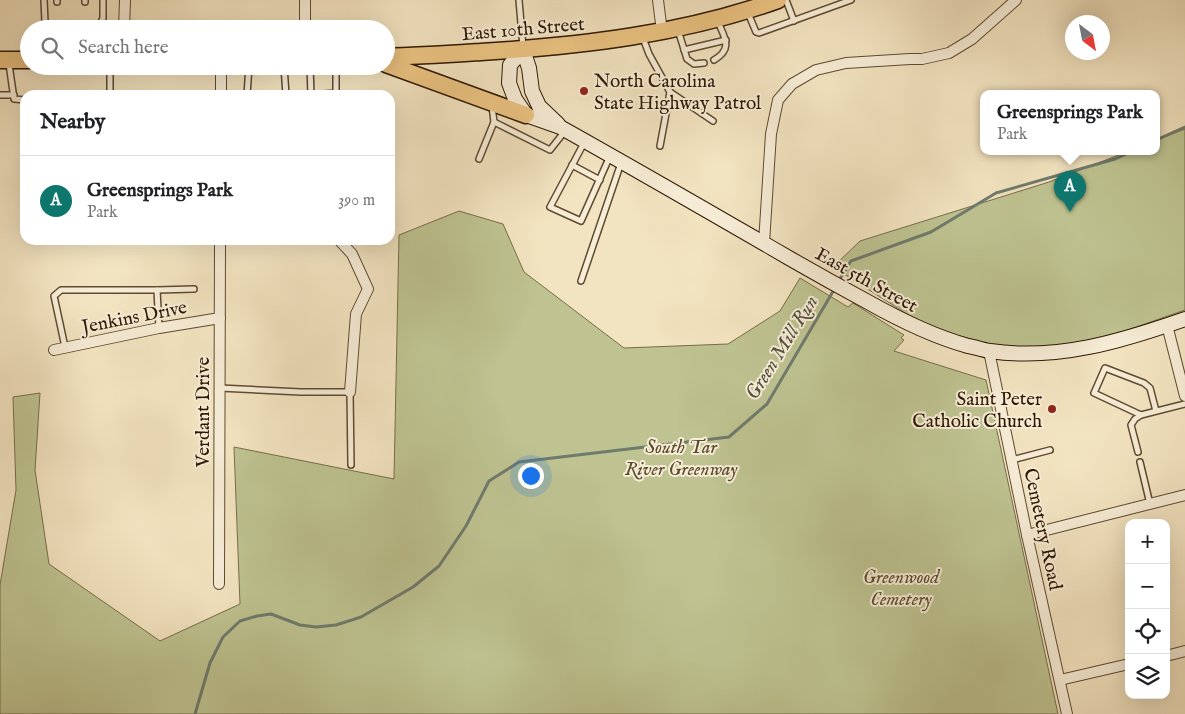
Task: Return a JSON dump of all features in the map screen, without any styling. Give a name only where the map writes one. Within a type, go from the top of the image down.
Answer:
[{"type":"main road","name":"East 10th Street","points":[[395,57],[523,50],[589,43],[670,30],[717,19],[778,0]]},
{"type":"main road","points":[[523,50],[510,65],[509,84],[515,99],[526,115]]},
{"type":"main road","name":"East 5th Street","points":[[523,50],[529,68],[532,91],[539,106],[563,128]]},
{"type":"main road","points":[[4,60],[20,60]]},
{"type":"main road","points":[[395,67],[526,115]]},
{"type":"main road","name":"East 5th Street","points":[[526,115],[563,128],[847,291],[902,321],[952,341],[989,351],[1020,354],[1073,351],[1112,342],[1185,319]]},
{"type":"street","points":[[124,20],[125,0]]},
{"type":"street","points":[[305,0],[305,20]]},
{"type":"street","points":[[658,0],[670,30]]},
{"type":"street","points":[[764,243],[771,134],[778,100],[792,84],[816,70],[846,63],[922,59],[949,52],[972,39],[1016,0]]},
{"type":"street","points":[[220,90],[221,75]]},
{"type":"street","name":"Verdant Drive","points":[[219,584],[220,245]]},
{"type":"street","points":[[344,245],[352,254],[368,289],[356,314],[350,392]]},
{"type":"street","name":"Jenkins Drive","points":[[54,350],[159,328],[220,318]]},
{"type":"street","points":[[1167,325],[1182,369],[1185,396]]},
{"type":"street","name":"Cemetery Road","points":[[989,351],[1027,535],[1067,714]]},
{"type":"street","points":[[1027,535],[1185,495]]},
{"type":"street","points":[[1170,655],[1185,652]]},
{"type":"street","points":[[1060,680],[1125,665]]},
{"type":"lane","points":[[44,0],[45,20]]},
{"type":"lane","points":[[102,20],[103,0]]},
{"type":"lane","points":[[519,0],[523,50]]},
{"type":"lane","points":[[786,0],[794,21]]},
{"type":"lane","points":[[747,10],[758,33],[850,0]]},
{"type":"lane","points":[[714,60],[725,51],[726,40],[717,19]]},
{"type":"lane","points":[[670,30],[690,62],[694,64],[704,63]]},
{"type":"lane","points":[[642,35],[649,54],[670,92],[712,121]]},
{"type":"lane","points":[[684,50],[726,40]]},
{"type":"lane","points":[[4,60],[14,100],[20,100]]},
{"type":"lane","points":[[110,75],[110,90]]},
{"type":"lane","points":[[247,90],[248,75]]},
{"type":"lane","points":[[285,75],[286,90]]},
{"type":"lane","points":[[310,75],[311,90]]},
{"type":"lane","points":[[336,75],[336,90]]},
{"type":"lane","points":[[660,146],[670,92]]},
{"type":"lane","points":[[0,95],[14,95]]},
{"type":"lane","points":[[479,159],[494,122],[492,103]]},
{"type":"lane","points":[[494,122],[550,150],[563,128]]},
{"type":"lane","points":[[585,141],[550,207],[581,221],[600,180],[616,159]]},
{"type":"lane","points":[[581,281],[616,159]]},
{"type":"lane","points":[[572,165],[600,180]]},
{"type":"lane","points":[[65,347],[54,296],[61,290],[194,289]]},
{"type":"lane","points":[[157,290],[159,328]]},
{"type":"lane","points":[[1141,415],[1094,393],[1105,368],[1144,383],[1150,388],[1156,411]]},
{"type":"lane","points":[[220,388],[301,392],[350,392],[351,465]]},
{"type":"lane","points":[[1138,452],[1131,425],[1134,419],[1141,415],[1185,404]]},
{"type":"lane","points":[[1012,460],[1050,450]]},
{"type":"lane","points":[[1140,462],[1150,504]]},
{"type":"green space","points":[[1185,129],[1185,310],[1116,334],[1084,342],[1054,346],[1020,347],[988,344],[936,329],[910,316],[833,267],[860,241],[1049,182],[1119,155],[1160,155],[1160,138]]},
{"type":"green space","points":[[459,211],[503,224],[524,272],[624,348],[728,344],[780,311],[800,278],[848,307],[853,303],[904,335],[901,338],[904,340],[894,351],[986,380],[1058,714],[0,714],[0,585],[16,490],[13,397],[40,393],[35,470],[49,564],[160,641],[240,604],[234,447],[394,479],[399,235]]},
{"type":"waterway","name":"Green Mill Run","points":[[1160,138],[1185,127]]},
{"type":"waterway","name":"Green Mill Run","points":[[838,282],[851,261],[931,232],[996,193],[1124,155]]},
{"type":"waterway","name":"Green Mill Run","points":[[195,714],[210,663],[223,637],[240,621],[271,614],[300,625],[316,627],[336,625],[361,617],[413,587],[439,566],[466,526],[489,481],[519,462],[729,437],[767,404],[835,288]]},
{"type":"place","name":"North Carolina State Highway Patrol","points":[[584,91]]},
{"type":"place","name":"Greensprings Park","points":[[1070,212]]},
{"type":"place","name":"Saint Peter Catholic Church","points":[[1052,409]]},
{"type":"park label","name":"South Tar River Greenway","points":[[681,457]]},
{"type":"park label","name":"Greenwood Cemetery","points":[[901,587]]}]
